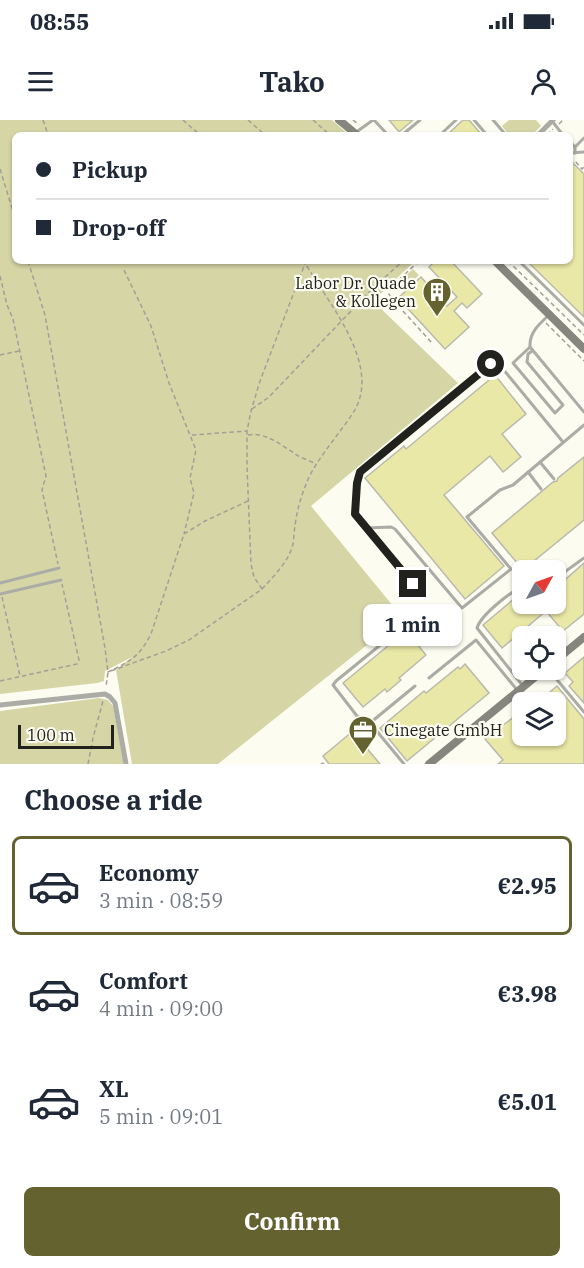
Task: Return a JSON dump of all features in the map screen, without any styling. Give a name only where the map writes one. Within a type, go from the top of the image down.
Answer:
[{"type":"street","points":[[339,120],[354,132]]},
{"type":"street","points":[[543,132],[552,120]]},
{"type":"street","points":[[498,264],[546,317],[584,349]]},
{"type":"street","points":[[566,652],[584,637]]},
{"type":"street","points":[[429,764],[533,680]]},
{"type":"street","points":[[0,705],[105,694],[115,703],[126,764]]},
{"type":"lane","points":[[358,132],[373,120],[385,132]]},
{"type":"lane","points":[[406,132],[420,120]]},
{"type":"lane","points":[[443,132],[456,120]]},
{"type":"lane","points":[[474,120],[484,132]]},
{"type":"lane","points":[[493,120],[503,132]]},
{"type":"lane","points":[[573,151],[584,138]]},
{"type":"lane","points":[[522,264],[584,325]]},
{"type":"lane","points":[[531,349],[513,363],[555,412],[563,405],[527,362],[531,349],[531,336],[546,317]]},
{"type":"lane","points":[[531,349],[584,412]]},
{"type":"lane","points":[[413,584],[355,514],[360,472],[491,364],[499,364],[563,442]]},
{"type":"lane","points":[[366,528],[391,527],[395,529],[462,608],[511,568],[467,517],[501,490],[513,485],[584,425]]},
{"type":"lane","points":[[540,462],[554,479]]},
{"type":"lane","points":[[528,472],[542,489]]},
{"type":"lane","points":[[566,573],[584,558]]},
{"type":"lane","points":[[0,583],[59,568]]},
{"type":"lane","points":[[1,593],[61,580]]},
{"type":"lane","points":[[512,593],[481,619],[477,628],[521,689]]},
{"type":"lane","points":[[429,678],[476,640],[521,689]]},
{"type":"lane","points":[[384,642],[333,685],[357,716],[370,723],[404,764]]},
{"type":"lane","points":[[556,680],[584,712]]},
{"type":"lane","points":[[370,723],[415,686]]},
{"type":"path","points":[[183,120],[197,132]]},
{"type":"path","points":[[248,120],[262,132]]},
{"type":"path","points":[[313,120],[327,132]]},
{"type":"path","points":[[573,163],[575,161],[582,169],[584,167]]},
{"type":"path","points":[[0,169],[12,208]]},
{"type":"path","points":[[29,264],[45,315],[108,672],[88,764]]},
{"type":"path","points":[[262,589],[254,577],[251,564],[247,435],[260,381],[304,264]]},
{"type":"path","points":[[108,672],[189,640],[262,589],[283,565],[293,545],[300,502],[308,478],[354,412],[361,392],[362,379],[358,358],[343,321],[306,264]]},
{"type":"path","points":[[251,411],[269,397],[373,288],[400,264]]},
{"type":"path","points":[[416,264],[391,287],[389,294],[433,344]]},
{"type":"path","points":[[511,264],[584,335]]},
{"type":"path","points":[[108,672],[132,661],[144,649],[151,634],[184,534],[194,493],[190,478],[196,450],[151,326],[124,270]]},
{"type":"path","points":[[0,276],[20,351],[46,476],[42,490],[59,568]]},
{"type":"path","points":[[546,317],[584,361]]},
{"type":"path","points":[[0,355],[20,351]]},
{"type":"path","points":[[191,435],[248,431]]},
{"type":"path","points":[[247,435],[255,434],[273,440],[293,453],[317,464]]},
{"type":"path","points":[[184,534],[205,521],[248,501]]},
{"type":"path","points":[[0,681],[77,663],[79,660],[61,580]]},
{"type":"path","points":[[1,593],[20,676]]},
{"type":"green space","points":[[0,120],[332,120],[346,132],[12,132],[12,264],[412,264],[373,301],[458,383],[311,506],[402,617],[218,764],[132,764],[116,670],[132,657],[105,671],[104,681],[97,683],[0,694]]},
{"type":"green space","points":[[509,120],[536,120],[541,126],[535,132],[507,132],[502,126]]},
{"type":"green space","points":[[413,269],[419,275],[405,288],[398,282]]},
{"type":"green space","points":[[99,698],[108,700],[113,706],[124,764],[0,764],[0,711]]},
{"type":"building","points":[[389,120],[413,120],[399,132]]},
{"type":"building","points":[[463,120],[469,120],[479,132],[450,132]]},
{"type":"building","points":[[573,165],[584,174],[584,317],[530,264],[573,264]]},
{"type":"building","name":"Labor Dr. Quade & Kollegen","points":[[432,264],[454,264],[482,294],[467,308],[462,303],[454,311],[469,327],[445,349],[398,298],[421,277],[447,306],[457,297],[429,267]]},
{"type":"building","points":[[495,375],[526,414],[502,434],[521,457],[503,472],[490,456],[444,495],[504,566],[465,599],[365,478],[404,446],[406,449]]},
{"type":"building","points":[[584,457],[584,520],[535,560],[515,560],[492,533]]},
{"type":"building","points":[[584,563],[584,614],[566,629],[566,626],[559,626],[549,614],[566,614],[566,579]]},
{"type":"building","points":[[512,600],[512,614],[542,614],[528,626],[512,626],[512,640],[502,648],[483,625]]},
{"type":"building","points":[[406,631],[426,655],[399,678],[401,680],[387,692],[385,689],[363,707],[343,683]]},
{"type":"building","points":[[584,657],[584,703],[569,686],[573,682],[566,672]]},
{"type":"building","points":[[465,664],[489,693],[407,761],[380,728],[424,691],[426,693]]},
{"type":"building","points":[[557,686],[562,692],[550,692]]},
{"type":"building","points":[[566,697],[584,719],[584,764],[498,764],[503,760],[485,739],[512,718],[512,746],[566,746]]},
{"type":"building","points":[[353,731],[380,764],[329,764],[323,756]]},
{"type":"place","name":"Labor Dr. Quade & Kollegen","points":[[437,318]]},
{"type":"place","name":"Cinegate GmbH","points":[[363,756]]},
{"type":"route","points":[[413,584],[355,514],[360,472],[491,364]]}]
